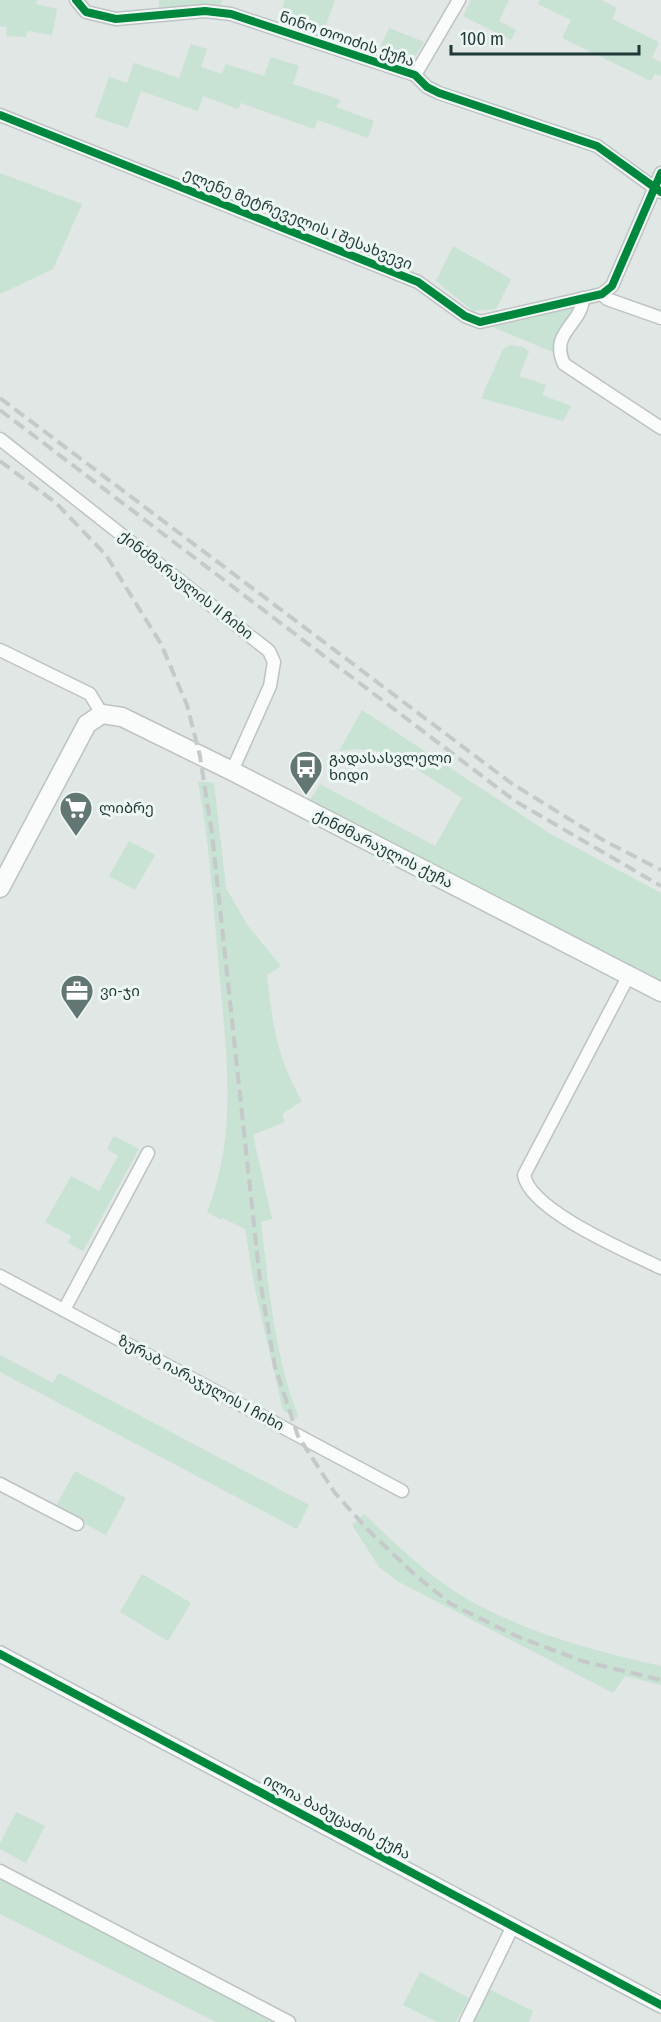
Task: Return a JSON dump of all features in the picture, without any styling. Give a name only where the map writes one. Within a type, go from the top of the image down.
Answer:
[{"type":"main road","name":"ქინძმარაულის ქუჩა","points":[[102,714],[122,717],[232,771],[661,992]]},
{"type":"main road","points":[[0,888],[87,724],[102,714]]},
{"type":"street","name":"ნინო თოიძის ქუჩა","points":[[76,0],[86,12],[116,19],[205,11],[231,14],[415,75],[427,87],[439,93],[597,146],[657,191]]},
{"type":"street","points":[[415,75],[459,0]]},
{"type":"street","name":"ელენე მეტრეველის I შესახვევი","points":[[0,115],[418,282],[472,321],[487,322],[602,294]]},
{"type":"street","points":[[661,173],[657,191],[612,286],[602,294],[615,302],[661,318]]},
{"type":"street","points":[[584,298],[579,314],[571,322],[561,343],[561,356],[564,364],[661,429]]},
{"type":"street","name":"ქინძმარაულის II ჩიხი","points":[[0,438],[269,651],[274,663],[270,686],[232,771]]},
{"type":"street","points":[[0,650],[90,694],[102,714]]},
{"type":"street","points":[[629,975],[524,1175],[529,1189],[544,1206],[661,1268]]},
{"type":"street","points":[[64,1310],[148,1153]]},
{"type":"street","name":"ზურაბ იარაჯულის I ჩიხი","points":[[0,1276],[402,1491]]},
{"type":"street","points":[[0,1484],[77,1524]]},
{"type":"street","name":"ილია ბაბუცაძის ქუჩა","points":[[0,1654],[661,2005]]},
{"type":"street","points":[[0,1871],[289,2022]]},
{"type":"street","points":[[466,2022],[513,1926]]},
{"type":"green space","points":[[0,0],[37,0],[36,4],[57,9],[52,35],[28,31],[26,37],[6,36],[7,27],[0,26]]},
{"type":"green space","points":[[159,0],[222,0],[221,6],[159,11]]},
{"type":"green space","points":[[285,0],[335,0],[321,38],[277,22]]},
{"type":"green space","points":[[471,0],[509,0],[499,21],[516,30],[511,40],[463,16]]},
{"type":"green space","points":[[540,0],[601,0],[617,8],[612,19],[659,42],[652,58],[661,62],[661,76],[655,74],[651,81],[562,38],[571,20],[538,4]]},
{"type":"green space","points":[[389,28],[424,42],[409,66],[377,54]]},
{"type":"green space","points":[[191,44],[207,49],[201,67],[222,74],[226,64],[264,76],[271,57],[299,66],[293,84],[341,100],[336,107],[374,121],[368,138],[318,120],[314,129],[241,103],[238,109],[203,96],[198,111],[141,91],[128,128],[95,117],[109,77],[127,83],[134,63],[179,78]]},
{"type":"green space","points":[[0,173],[82,204],[53,269],[0,294]]},
{"type":"green space","points":[[453,246],[511,279],[496,309],[473,311],[436,281]]},
{"type":"green space","points":[[574,305],[577,308],[559,334],[555,353],[490,326]]},
{"type":"green space","points":[[510,345],[523,347],[529,352],[519,376],[546,385],[542,395],[571,406],[563,421],[481,398],[503,349]]},
{"type":"green space","points":[[362,710],[549,833],[661,893],[661,981],[310,800],[320,784],[435,846],[462,798],[392,753],[356,749],[339,751]]},
{"type":"green space","points":[[198,781],[214,783],[226,888],[248,926],[281,966],[267,975],[271,1010],[286,1070],[302,1101],[282,1114],[285,1122],[253,1135],[272,1219],[261,1222],[270,1296],[283,1369],[298,1416],[296,1418],[283,1410],[255,1290],[245,1229],[207,1212],[224,1150],[228,1086],[210,870]]},
{"type":"green space","points":[[129,841],[155,855],[135,890],[109,876]]},
{"type":"green space","points":[[114,1136],[139,1149],[83,1251],[68,1243],[71,1236],[45,1222],[71,1176],[99,1191],[118,1156],[107,1149]]},
{"type":"green space","points":[[0,1355],[53,1383],[59,1373],[309,1505],[297,1529],[0,1372]]},
{"type":"green space","points":[[75,1471],[126,1498],[106,1535],[55,1508]]},
{"type":"green space","points":[[364,1514],[426,1570],[467,1599],[513,1622],[561,1640],[661,1666],[661,1685],[625,1676],[613,1693],[399,1582],[379,1567],[352,1525]]},
{"type":"green space","points":[[142,1574],[191,1603],[168,1641],[120,1612]]},
{"type":"green space","points":[[16,1812],[45,1826],[26,1863],[0,1849],[0,1843]]},
{"type":"green space","points":[[0,1879],[278,2022],[216,2022],[0,1914]]},
{"type":"green space","points":[[420,1972],[469,1998],[456,2022],[437,2022],[403,2005]]},
{"type":"green space","points":[[489,1989],[533,2011],[529,2022],[472,2022]]},
{"type":"railway","points":[[0,398],[511,783],[603,840],[661,870]]},
{"type":"railway","points":[[0,410],[515,801],[661,886]]},
{"type":"railway","points":[[0,461],[56,503],[106,555],[161,644],[187,705],[200,756],[212,834],[260,1281],[275,1367],[298,1436],[335,1493],[368,1530],[414,1574],[451,1604],[516,1636],[582,1661],[661,1680]]},
{"type":"cycle path","points":[[76,0],[86,12],[116,19],[205,11],[231,14],[415,75],[427,87],[439,93],[597,146],[661,192]]},
{"type":"cycle path","points":[[0,115],[418,282],[465,316],[480,322],[602,294],[612,286],[661,173]]},
{"type":"cycle path","points":[[0,1654],[661,2005]]},
{"type":"place","name":"გადასასვლელი ხიდი","points":[[306,796]]},
{"type":"place","name":"ლიბრე","points":[[76,837]]},
{"type":"place","name":"ვი-ჯი","points":[[77,1020]]}]
